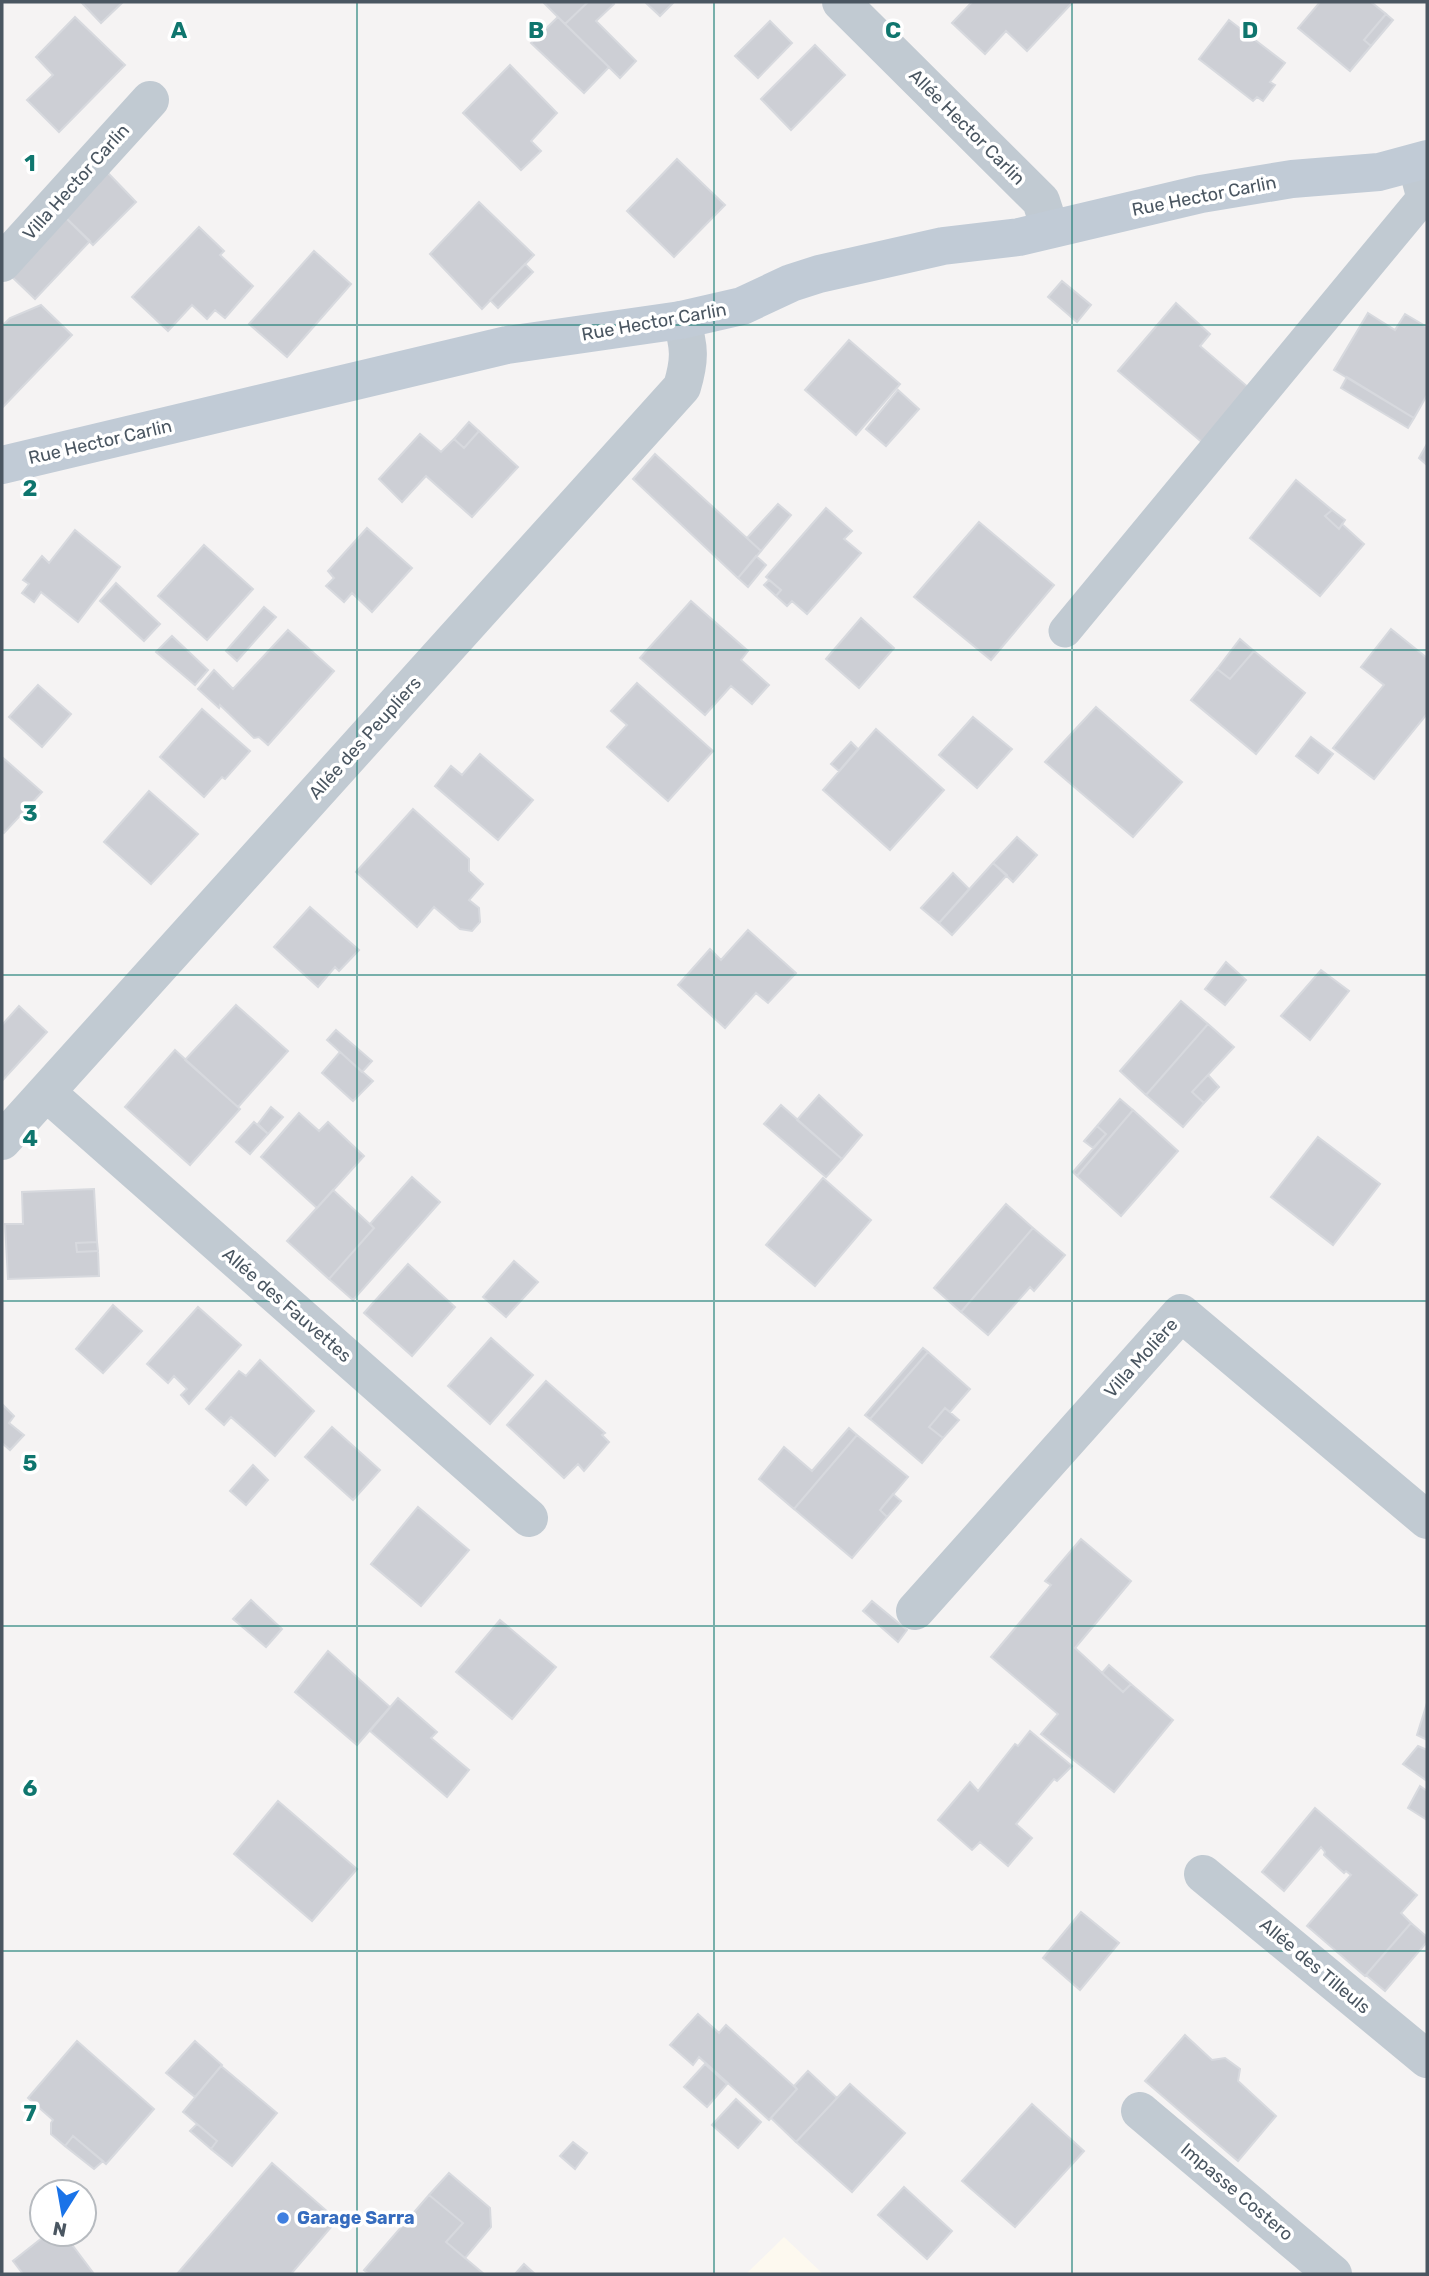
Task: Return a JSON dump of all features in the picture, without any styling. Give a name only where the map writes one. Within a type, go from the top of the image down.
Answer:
[{"type":"street","name":"Allée Hector Carlin","points":[[841,2],[1041,201],[1050,229]]},
{"type":"street","name":"Villa Hector Carlin","points":[[2,263],[150,100]]},
{"type":"street","name":"Rue Hector Carlin","points":[[2,465],[507,345],[681,320],[742,306],[792,283],[943,246],[1019,237],[1201,194],[1292,179],[1379,172],[1421,162]]},
{"type":"street","name":"Allée des Peupliers","points":[[2,1141],[682,387],[689,365],[688,341],[681,320]]},
{"type":"street","name":"Allée des Fauvettes","points":[[46,1092],[529,1518]]},
{"type":"street","name":"Villa Molière","points":[[915,1611],[1181,1313],[1427,1520]]},
{"type":"street","name":"Allée des Tilleuls","points":[[1203,1874],[1427,2059]]},
{"type":"street","name":"Impasse Costero","points":[[1140,2111],[1333,2274]]},
{"type":"lane","points":[[1066,631],[1423,198],[1421,162]]},
{"type":"shaded area","points":[[784,2237],[823,2274],[746,2274]]},
{"type":"building","points":[[81,2],[123,2],[101,23]]},
{"type":"building","points":[[588,2],[565,24],[544,3]]},
{"type":"building","points":[[588,2],[614,4],[596,21],[636,61],[620,78],[565,24]]},
{"type":"building","points":[[645,2],[674,2],[660,16]]},
{"type":"building","points":[[972,2],[1073,2],[1027,51],[1006,31],[985,54],[952,23]]},
{"type":"building","points":[[1320,2],[1371,2],[1386,14],[1364,40],[1371,46],[1350,71],[1298,28]]},
{"type":"building","points":[[1386,14],[1393,20],[1371,46],[1364,40]]},
{"type":"building","points":[[75,17],[125,65],[59,132],[27,100],[53,75],[36,57]]},
{"type":"building","points":[[558,17],[609,67],[584,93],[531,43]]},
{"type":"building","points":[[1229,20],[1285,63],[1270,82],[1275,85],[1263,101],[1257,97],[1253,101],[1199,59]]},
{"type":"building","points":[[770,21],[792,43],[758,78],[735,56]]},
{"type":"building","points":[[815,45],[845,75],[791,130],[761,99]]},
{"type":"building","points":[[510,65],[557,113],[531,141],[541,151],[521,170],[463,113]]},
{"type":"building","points":[[677,159],[725,205],[674,257],[627,211]]},
{"type":"building","points":[[107,172],[136,202],[93,245],[65,217]]},
{"type":"building","points":[[479,202],[534,255],[482,309],[430,254]]},
{"type":"building","points":[[65,217],[90,241],[35,299],[10,275]]},
{"type":"building","points":[[199,227],[224,251],[220,255],[253,286],[225,318],[215,310],[207,319],[192,305],[168,331],[132,297]]},
{"type":"building","points":[[314,251],[351,284],[287,357],[249,324]]},
{"type":"building","points":[[525,264],[533,272],[498,308],[490,300]]},
{"type":"building","points":[[1062,281],[1091,305],[1077,322],[1048,297]]},
{"type":"building","points":[[1176,303],[1210,334],[1200,346],[1249,388],[1203,443],[1118,371]]},
{"type":"building","points":[[41,305],[72,335],[2,408],[2,326],[10,318]]},
{"type":"building","points":[[1368,313],[1395,330],[1405,314],[1427,327],[1427,395],[1414,418],[1334,370]]},
{"type":"building","points":[[849,340],[900,384],[856,435],[805,390]]},
{"type":"building","points":[[1347,377],[1414,418],[1408,428],[1341,388]]},
{"type":"building","points":[[898,390],[919,409],[886,446],[866,429]]},
{"type":"building","points":[[469,422],[479,431],[464,448],[454,439]]},
{"type":"building","points":[[479,431],[518,467],[472,517],[426,476],[402,502],[379,479],[420,434],[441,452],[454,439],[464,448]]},
{"type":"building","points":[[1427,444],[1427,465],[1419,458]]},
{"type":"building","points":[[655,454],[761,551],[738,578],[633,479]]},
{"type":"building","points":[[1296,480],[1332,510],[1325,516],[1339,529],[1342,524],[1364,544],[1320,596],[1250,538]]},
{"type":"building","points":[[778,504],[791,515],[761,551],[747,538]]},
{"type":"building","points":[[826,508],[852,531],[844,539],[861,553],[807,614],[792,601],[787,606],[776,596],[781,590],[766,577]]},
{"type":"building","points":[[1332,510],[1345,520],[1339,529],[1325,516]]},
{"type":"building","points":[[979,522],[1054,585],[991,660],[914,597]]},
{"type":"building","points":[[367,528],[412,568],[372,612],[352,593],[344,602],[326,586],[334,578],[328,571]]},
{"type":"building","points":[[75,530],[120,567],[78,622],[41,592],[34,602],[22,593],[29,584],[23,580],[42,556],[49,563]]},
{"type":"building","points":[[204,545],[253,589],[207,640],[158,596]]},
{"type":"building","points":[[756,556],[766,565],[748,587],[738,578]]},
{"type":"building","points":[[769,580],[781,590],[776,596],[764,585]]},
{"type":"building","points":[[116,583],[160,624],[144,641],[100,601]]},
{"type":"building","points":[[691,601],[748,651],[741,660],[769,685],[752,704],[731,686],[705,715],[640,658]]},
{"type":"building","points":[[264,607],[276,617],[237,661],[226,651]]},
{"type":"building","points":[[861,618],[894,648],[859,688],[826,659]]},
{"type":"building","points":[[1391,629],[1427,658],[1427,714],[1374,779],[1333,748],[1384,685],[1361,667]]},
{"type":"building","points":[[288,630],[334,671],[268,745],[259,737],[254,738],[220,705],[219,708],[198,689],[214,670],[233,689]]},
{"type":"building","points":[[172,636],[208,670],[195,685],[156,652]]},
{"type":"building","points":[[1240,639],[1254,651],[1230,679],[1217,669]]},
{"type":"building","points":[[1254,651],[1305,693],[1256,754],[1191,700],[1217,669],[1230,679]]},
{"type":"building","points":[[637,683],[713,751],[668,801],[607,747],[627,725],[611,711]]},
{"type":"building","points":[[38,685],[71,714],[42,747],[9,717]]},
{"type":"building","points":[[1096,707],[1182,782],[1133,837],[1045,762]]},
{"type":"building","points":[[202,709],[250,751],[225,779],[222,777],[204,797],[160,757]]},
{"type":"building","points":[[973,717],[1012,749],[977,788],[939,755]]},
{"type":"building","points":[[876,729],[944,790],[890,850],[823,790]]},
{"type":"building","points":[[1311,737],[1333,754],[1318,773],[1296,756]]},
{"type":"building","points":[[851,742],[858,749],[839,771],[831,764]]},
{"type":"building","points":[[480,754],[533,800],[498,840],[435,786],[451,766],[462,775]]},
{"type":"building","points":[[2,757],[42,792],[4,833],[2,830]]},
{"type":"building","points":[[149,791],[198,834],[151,884],[104,842]]},
{"type":"building","points":[[413,809],[469,859],[469,871],[483,884],[469,900],[479,908],[480,922],[472,931],[460,929],[434,907],[417,927],[356,872]]},
{"type":"building","points":[[1017,837],[1037,855],[1013,882],[993,863]]},
{"type":"building","points":[[993,863],[1007,875],[952,935],[939,923]]},
{"type":"building","points":[[953,873],[969,889],[939,923],[921,908]]},
{"type":"building","points":[[310,907],[359,950],[339,971],[335,967],[318,987],[274,947]]},
{"type":"building","points":[[748,930],[796,973],[768,1003],[756,993],[725,1028],[678,985],[710,949],[721,960]]},
{"type":"building","points":[[1226,962],[1246,980],[1225,1005],[1205,989]]},
{"type":"building","points":[[1321,970],[1349,991],[1310,1040],[1281,1016]]},
{"type":"building","points":[[1181,1001],[1208,1024],[1146,1095],[1120,1071]]},
{"type":"building","points":[[236,1005],[288,1051],[238,1107],[185,1060]]},
{"type":"building","points":[[19,1006],[47,1032],[2,1081],[2,1025]]},
{"type":"building","points":[[1208,1024],[1234,1047],[1192,1092],[1204,1103],[1183,1127],[1146,1095]]},
{"type":"building","points":[[336,1030],[372,1061],[362,1072],[327,1040]]},
{"type":"building","points":[[175,1050],[240,1109],[190,1165],[125,1107]]},
{"type":"building","points":[[340,1052],[373,1081],[353,1101],[322,1073]]},
{"type":"building","points":[[1208,1075],[1219,1087],[1204,1103],[1192,1092]]},
{"type":"building","points":[[819,1095],[862,1135],[842,1159],[797,1120]]},
{"type":"building","points":[[1120,1099],[1133,1110],[1077,1176],[1073,1172],[1106,1134],[1097,1126]]},
{"type":"building","points":[[781,1105],[842,1159],[826,1177],[764,1124]]},
{"type":"building","points":[[271,1107],[283,1117],[268,1134],[258,1124]]},
{"type":"building","points":[[1133,1110],[1178,1151],[1121,1216],[1077,1176]]},
{"type":"building","points":[[299,1113],[319,1131],[328,1122],[364,1156],[317,1208],[261,1157]]},
{"type":"building","points":[[254,1122],[268,1134],[250,1154],[236,1142]]},
{"type":"building","points":[[1097,1126],[1106,1134],[1093,1148],[1084,1141]]},
{"type":"building","points":[[1318,1137],[1380,1184],[1333,1245],[1271,1197]]},
{"type":"building","points":[[412,1177],[440,1202],[353,1300],[329,1279],[374,1228],[370,1224]]},
{"type":"building","points":[[823,1178],[871,1220],[815,1286],[766,1245]]},
{"type":"building","points":[[94,1189],[97,1242],[76,1243],[77,1252],[98,1251],[99,1276],[8,1279],[5,1224],[23,1224],[22,1192]]},
{"type":"building","points":[[333,1190],[374,1228],[329,1279],[287,1241]]},
{"type":"building","points":[[1006,1204],[1033,1228],[961,1312],[934,1288]]},
{"type":"building","points":[[1033,1228],[1065,1255],[1034,1291],[1030,1287],[988,1335],[961,1312]]},
{"type":"building","points":[[97,1242],[98,1251],[77,1252],[76,1243]]},
{"type":"building","points":[[514,1261],[538,1282],[506,1317],[483,1297]]},
{"type":"building","points":[[408,1264],[455,1307],[412,1356],[364,1313]]},
{"type":"building","points":[[113,1305],[142,1331],[103,1373],[76,1349]]},
{"type":"building","points":[[198,1307],[241,1345],[189,1404],[181,1395],[187,1389],[174,1376],[168,1383],[147,1364]]},
{"type":"building","points":[[491,1338],[533,1375],[490,1424],[448,1386]]},
{"type":"building","points":[[923,1348],[928,1352],[870,1419],[865,1415]]},
{"type":"building","points":[[928,1352],[970,1389],[950,1412],[945,1408],[929,1427],[943,1438],[922,1463],[870,1419]]},
{"type":"building","points":[[260,1360],[314,1411],[275,1456],[231,1417],[224,1425],[206,1409],[239,1371],[246,1376]]},
{"type":"building","points":[[546,1381],[605,1433],[602,1435],[609,1442],[584,1471],[578,1464],[564,1478],[507,1425]]},
{"type":"building","points":[[2,1404],[14,1416],[9,1423],[24,1435],[10,1450],[2,1443]]},
{"type":"building","points":[[945,1408],[959,1420],[943,1438],[929,1427]]},
{"type":"building","points":[[332,1427],[380,1470],[353,1500],[305,1457]]},
{"type":"building","points":[[849,1428],[857,1435],[794,1509],[759,1479],[784,1447],[812,1471]]},
{"type":"building","points":[[857,1435],[908,1477],[880,1510],[887,1517],[852,1558],[794,1509]]},
{"type":"building","points":[[253,1465],[268,1480],[246,1505],[230,1491]]},
{"type":"building","points":[[893,1494],[901,1501],[887,1517],[880,1510]]},
{"type":"building","points":[[418,1507],[469,1550],[421,1606],[371,1564]]},
{"type":"building","points":[[1081,1539],[1131,1581],[1075,1648],[1123,1692],[1131,1684],[1173,1720],[1114,1792],[1041,1734],[1058,1714],[991,1657],[1051,1585],[1045,1581]]},
{"type":"building","points":[[251,1600],[282,1629],[266,1647],[233,1619]]},
{"type":"building","points":[[872,1601],[907,1630],[898,1642],[863,1611]]},
{"type":"building","points":[[500,1620],[556,1667],[512,1719],[456,1672]]},
{"type":"building","points":[[328,1651],[390,1707],[357,1745],[295,1692]]},
{"type":"building","points":[[1109,1665],[1131,1684],[1123,1692],[1102,1673]]},
{"type":"building","points":[[398,1698],[437,1732],[431,1738],[469,1770],[447,1797],[370,1731]]},
{"type":"building","points":[[1427,1703],[1427,1740],[1417,1735]]},
{"type":"building","points":[[1030,1731],[1072,1766],[1057,1781],[1054,1779],[1016,1824],[1032,1838],[1008,1866],[980,1842],[972,1850],[938,1820],[970,1782],[978,1791],[1015,1744],[1018,1746]]},
{"type":"building","points":[[1418,1746],[1427,1750],[1427,1781],[1403,1764]]},
{"type":"building","points":[[1420,1786],[1427,1791],[1427,1820],[1408,1808]]},
{"type":"building","points":[[278,1801],[357,1869],[312,1921],[234,1854]]},
{"type":"building","points":[[1315,1808],[1417,1895],[1401,1913],[1411,1923],[1365,1976],[1307,1926],[1351,1875],[1346,1871],[1344,1873],[1324,1855],[1321,1847],[1284,1891],[1262,1872]]},
{"type":"building","points":[[1081,1912],[1119,1943],[1080,1990],[1043,1958]]},
{"type":"building","points":[[1411,1923],[1427,1937],[1427,1942],[1385,1991],[1366,1975]]},
{"type":"building","points":[[698,2014],[719,2033],[726,2025],[797,2089],[769,2120],[699,2057],[693,2065],[670,2045]]},
{"type":"building","points":[[1185,2035],[1212,2060],[1225,2058],[1240,2069],[1238,2081],[1276,2116],[1238,2161],[1145,2081]]},
{"type":"building","points":[[77,2041],[154,2109],[106,2164],[73,2136],[65,2146],[51,2134],[53,2120],[28,2098]]},
{"type":"building","points":[[195,2041],[222,2065],[195,2097],[166,2073]]},
{"type":"building","points":[[705,2064],[727,2084],[707,2107],[684,2087]]},
{"type":"building","points":[[221,2066],[277,2113],[232,2166],[211,2149],[217,2141],[183,2112]]},
{"type":"building","points":[[808,2071],[837,2098],[796,2142],[771,2118],[797,2089],[794,2086]]},
{"type":"building","points":[[850,2084],[905,2133],[852,2192],[796,2142]]},
{"type":"building","points":[[736,2099],[761,2122],[738,2148],[712,2125]]},
{"type":"building","points":[[1032,2104],[1084,2151],[1015,2227],[962,2181]]},
{"type":"building","points":[[197,2124],[217,2141],[211,2149],[190,2131]]},
{"type":"building","points":[[73,2136],[103,2161],[94,2169],[65,2146]]},
{"type":"building","points":[[573,2142],[587,2153],[575,2169],[560,2156]]},
{"type":"building","points":[[272,2163],[337,2220],[291,2274],[177,2274]]},
{"type":"building","points":[[449,2173],[490,2208],[491,2227],[465,2258],[446,2242],[463,2223],[429,2195]]},
{"type":"building","points":[[904,2187],[952,2231],[927,2259],[878,2215]]},
{"type":"building","points":[[429,2195],[463,2223],[446,2242],[484,2274],[369,2274],[364,2270]]},
{"type":"building","points":[[29,2248],[74,2248],[94,2274],[23,2274],[13,2261]]},
{"type":"building","points":[[524,2264],[535,2274],[515,2274]]},
{"type":"place","name":"Garage Sarra","points":[[283,2218]]}]
